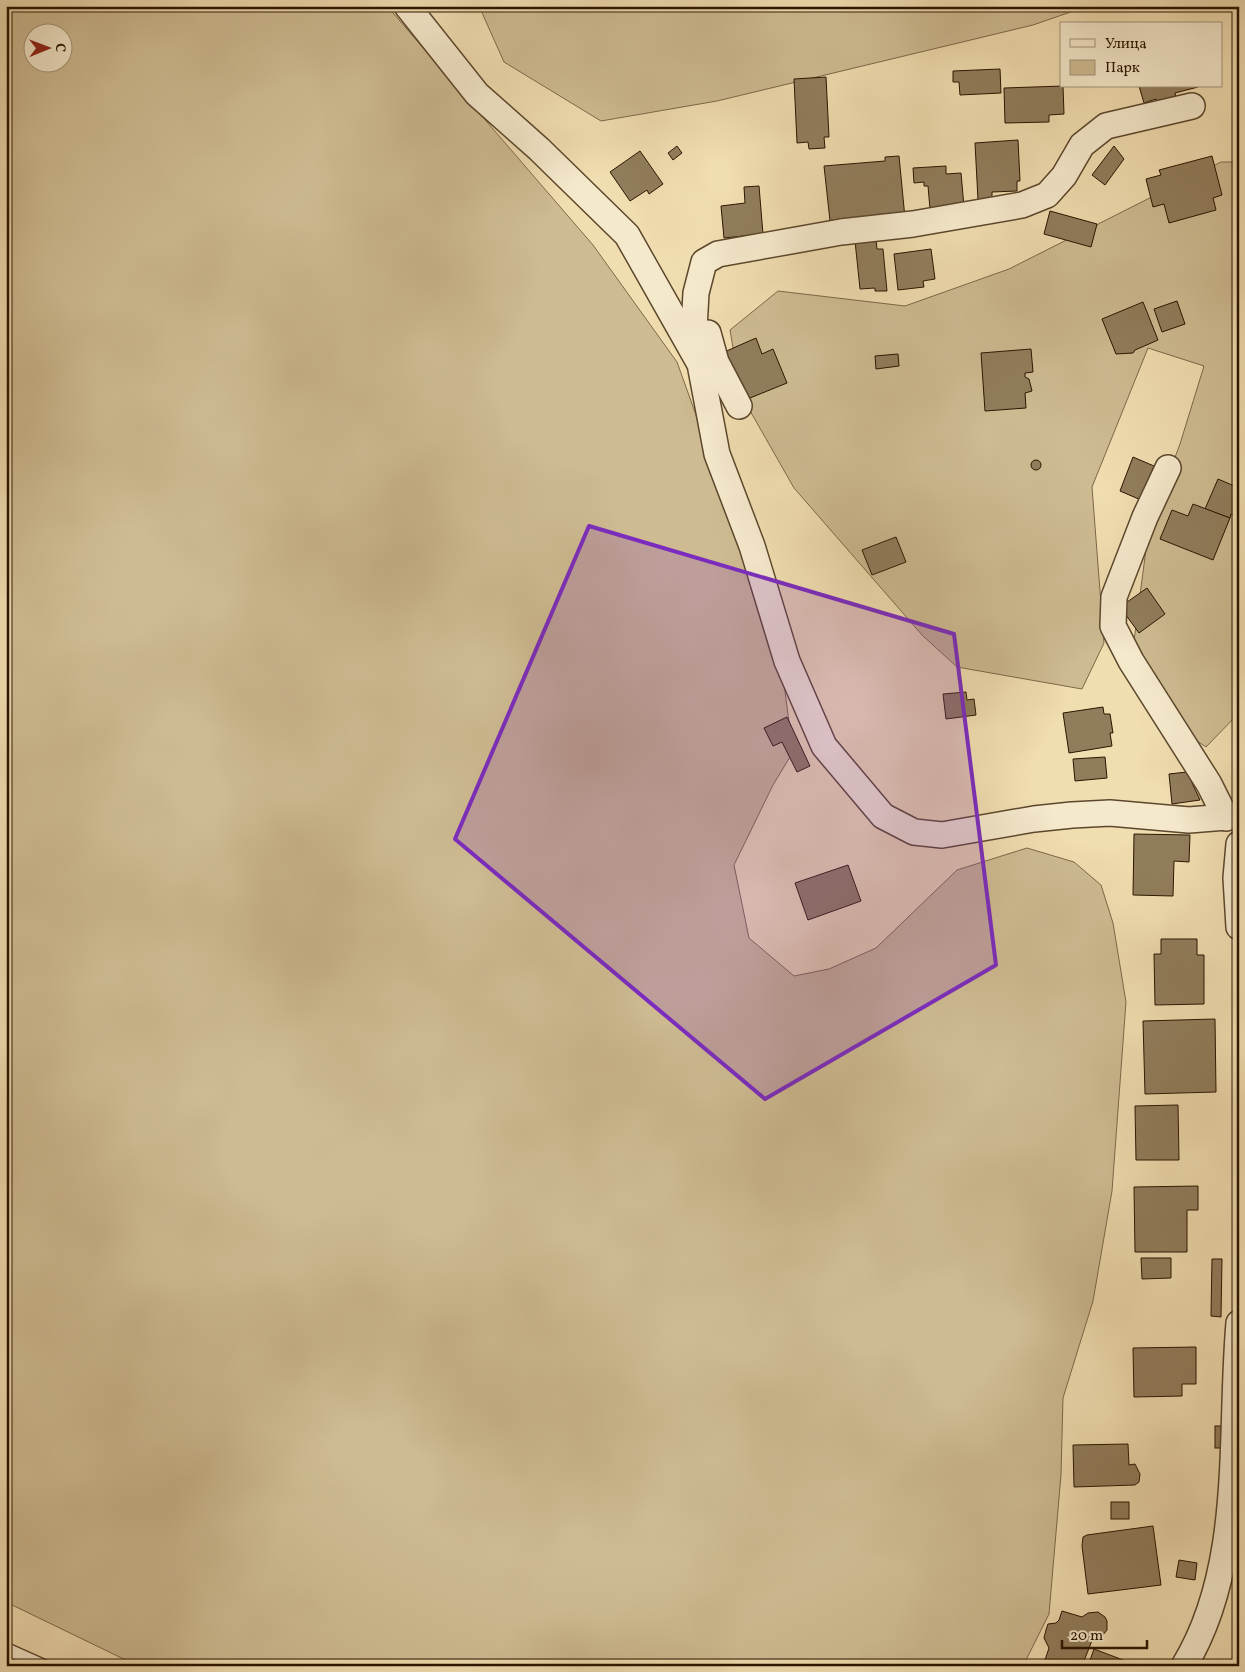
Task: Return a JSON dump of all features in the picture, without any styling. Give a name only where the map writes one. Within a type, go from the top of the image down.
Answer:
[{"type":"street","points":[[407,6],[477,94],[539,149],[627,235],[700,364]]},
{"type":"street","points":[[1192,106],[1106,126],[1082,145],[1064,176],[1047,195],[1022,205],[913,224],[841,232],[718,254],[704,262],[696,294],[694,328],[717,454],[752,546],[787,661],[824,746],[884,816],[914,832],[942,835],[1034,820],[1110,813],[1189,820],[1232,817]]},
{"type":"street","points":[[695,312],[707,328],[716,362],[739,406]]},
{"type":"street","points":[[1168,468],[1145,517],[1114,597],[1113,626],[1131,661],[1232,817]]},
{"type":"street","points":[[1239,844],[1236,878],[1239,928]]},
{"type":"street","points":[[1184,1666],[1195,1649],[1213,1609],[1228,1545],[1235,1451],[1236,1349],[1239,1323]]},
{"type":"lane","points":[[6,1648],[44,1666]]},
{"type":"highlighted area","points":[[589,526],[954,634],[996,965],[765,1099],[455,839]]},
{"type":"green space","points":[[6,6],[387,6],[593,245],[677,362],[779,646],[793,752],[773,785],[734,865],[749,938],[794,976],[829,969],[876,948],[957,870],[1027,848],[1074,862],[1101,885],[1113,923],[1126,1002],[1112,1191],[1093,1301],[1063,1398],[1061,1475],[1049,1614],[1023,1666],[138,1666],[6,1602]]},
{"type":"green space","points":[[479,6],[1088,6],[1033,25],[717,101],[601,121],[504,62]]},
{"type":"green space","points":[[1221,162],[1239,162],[1239,713],[1206,747],[1156,713],[1134,641],[1149,526],[1180,444],[1204,366],[1148,348],[1092,487],[1104,643],[1082,689],[957,667],[922,635],[794,488],[741,395],[730,330],[778,291],[905,306],[1009,269]]},
{"type":"building","points":[[1000,69],[1001,93],[960,95],[959,82],[953,82],[953,71]]},
{"type":"building","points":[[826,77],[829,137],[824,137],[825,148],[809,149],[808,142],[797,143],[794,79]]},
{"type":"building","points":[[1060,86],[1060,88],[1063,88],[1064,114],[1049,115],[1049,122],[1005,123],[1004,88]]},
{"type":"building","points":[[1140,88],[1194,88],[1175,93],[1176,98],[1158,103],[1156,99],[1144,103]]},
{"type":"building","points":[[1018,140],[1020,181],[1017,181],[1017,191],[992,192],[992,199],[978,200],[975,143]]},
{"type":"building","points":[[677,146],[682,153],[673,160],[668,153]]},
{"type":"building","points":[[1114,146],[1124,159],[1105,185],[1092,175]]},
{"type":"building","points":[[640,151],[663,184],[649,194],[647,190],[630,201],[610,172]]},
{"type":"building","points":[[899,156],[905,218],[855,218],[830,221],[824,166],[885,161],[885,157]]},
{"type":"building","points":[[1212,156],[1222,195],[1213,198],[1216,210],[1169,223],[1164,204],[1153,207],[1146,179],[1161,175],[1159,170]]},
{"type":"building","points":[[946,166],[946,174],[961,173],[964,207],[930,209],[928,186],[924,186],[924,182],[914,183],[913,168]]},
{"type":"building","points":[[759,186],[763,234],[724,238],[721,206],[745,203],[744,187]]},
{"type":"building","points":[[1050,211],[1097,224],[1091,247],[1044,234]]},
{"type":"building","points":[[876,239],[877,249],[883,249],[887,291],[875,291],[875,288],[860,289],[855,241]]},
{"type":"building","points":[[931,249],[935,279],[923,281],[924,287],[898,290],[894,254]]},
{"type":"building","points":[[1177,301],[1185,324],[1162,332],[1154,309]]},
{"type":"building","points":[[1143,302],[1158,340],[1135,350],[1133,353],[1116,354],[1102,319]]},
{"type":"building","points":[[756,338],[762,354],[773,349],[787,383],[745,400],[722,353]]},
{"type":"building","points":[[1031,349],[1033,372],[1025,373],[1025,377],[1029,379],[1032,391],[1025,393],[1026,408],[985,411],[981,353]]},
{"type":"building","points":[[898,354],[899,366],[876,369],[875,356]]},
{"type":"building","points":[[1133,457],[1154,466],[1141,500],[1120,491]]},
{"type":"building","points":[[1034,460],[1038,460],[1041,465],[1038,470],[1034,470],[1031,467],[1031,463]]},
{"type":"building","points":[[1218,479],[1239,488],[1239,518],[1231,514],[1230,518],[1205,509]]},
{"type":"building","points":[[1193,504],[1230,518],[1213,560],[1160,539],[1172,510],[1188,516]]},
{"type":"building","points":[[896,537],[906,562],[872,575],[862,550]]},
{"type":"building","points":[[1147,588],[1165,614],[1139,633],[1120,607]]},
{"type":"building","points":[[966,692],[967,700],[974,699],[976,715],[946,719],[943,694]]},
{"type":"building","points":[[1103,707],[1104,714],[1110,714],[1113,733],[1110,733],[1112,746],[1069,753],[1063,713]]},
{"type":"building","points":[[787,717],[810,766],[797,772],[782,742],[773,746],[764,728]]},
{"type":"building","points":[[1105,757],[1107,778],[1075,781],[1073,759]]},
{"type":"building","points":[[1187,772],[1200,800],[1172,804],[1169,774]]},
{"type":"building","points":[[1134,834],[1190,835],[1189,862],[1174,861],[1173,896],[1133,895]]},
{"type":"building","points":[[848,865],[861,901],[808,920],[795,883]]},
{"type":"building","points":[[1161,939],[1197,939],[1197,955],[1204,955],[1204,1004],[1155,1005],[1154,954],[1161,954]]},
{"type":"building","points":[[1215,1019],[1216,1092],[1145,1094],[1143,1021]]},
{"type":"building","points":[[1178,1105],[1179,1160],[1136,1160],[1135,1106]]},
{"type":"building","points":[[1198,1186],[1198,1210],[1187,1210],[1187,1252],[1135,1252],[1134,1187]]},
{"type":"building","points":[[1141,1258],[1171,1258],[1171,1278],[1142,1279]]},
{"type":"building","points":[[1212,1259],[1222,1259],[1221,1317],[1211,1316]]},
{"type":"building","points":[[1196,1347],[1196,1384],[1182,1384],[1182,1396],[1134,1397],[1133,1348]]},
{"type":"building","points":[[1215,1426],[1221,1426],[1221,1448],[1215,1448]]},
{"type":"building","points":[[1128,1444],[1129,1465],[1135,1464],[1140,1474],[1139,1482],[1135,1485],[1074,1487],[1073,1445]]},
{"type":"building","points":[[1111,1502],[1129,1502],[1129,1519],[1111,1519]]},
{"type":"building","points":[[1153,1526],[1161,1585],[1088,1594],[1082,1546],[1083,1537]]},
{"type":"building","points":[[1179,1560],[1197,1563],[1195,1580],[1176,1577]]},
{"type":"building","points":[[1062,1611],[1082,1617],[1088,1613],[1098,1612],[1107,1621],[1107,1630],[1102,1636],[1093,1638],[1082,1666],[1043,1666],[1049,1648],[1044,1638],[1048,1624],[1056,1623]]},
{"type":"building","points":[[1094,1649],[1139,1666],[1088,1666]]}]
